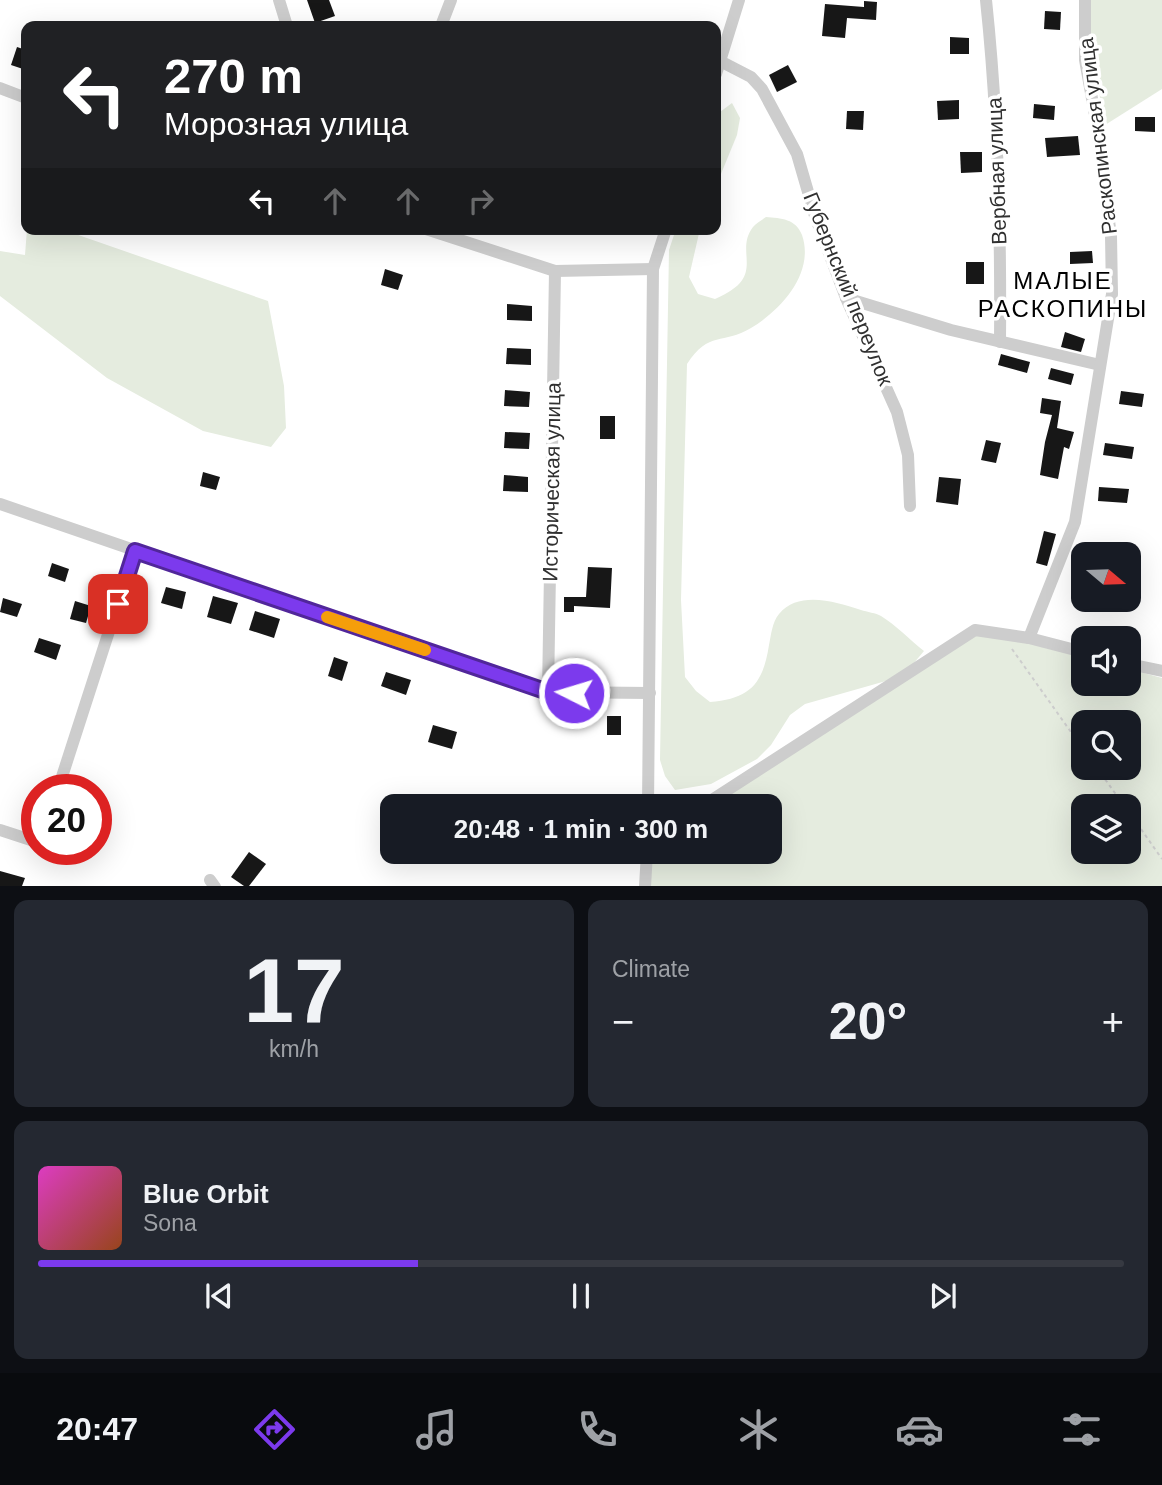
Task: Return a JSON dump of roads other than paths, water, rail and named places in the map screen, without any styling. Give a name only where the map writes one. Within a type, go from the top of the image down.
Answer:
[{"type":"street","points":[[279,0],[285,21]]},
{"type":"street","points":[[443,21],[451,0]]},
{"type":"street","points":[[721,58],[739,0]]},
{"type":"street","name":"Вербная улица","points":[[986,0],[995,106],[1000,342]]},
{"type":"street","name":"Раскопинская улица","points":[[1029,638],[1075,523],[1112,294],[1111,236],[1085,60],[1085,0]]},
{"type":"street","name":"Губернский переулок","points":[[721,61],[751,76],[762,89],[797,153],[815,216],[846,298],[897,412],[908,455],[910,506]]},
{"type":"street","points":[[0,88],[21,96]]},
{"type":"street","points":[[444,235],[555,271],[653,269]]},
{"type":"street","points":[[648,794],[653,269],[664,235]]},
{"type":"street","name":"Историческая улица","points":[[548,692],[555,271]]},
{"type":"street","points":[[846,298],[1000,342],[1100,365]]},
{"type":"street","points":[[0,504],[548,692],[650,693]]},
{"type":"street","points":[[63,774],[135,551]]},
{"type":"street","points":[[721,794],[975,630],[1029,638],[1071,649]]},
{"type":"street","points":[[1141,667],[1162,671]]},
{"type":"street","points":[[0,830],[21,837]]},
{"type":"street","points":[[645,886],[646,864]]},
{"type":"district","name":"МАЛЫЕ РАСКОПИНЫ","points":[[1063,295]]}]
